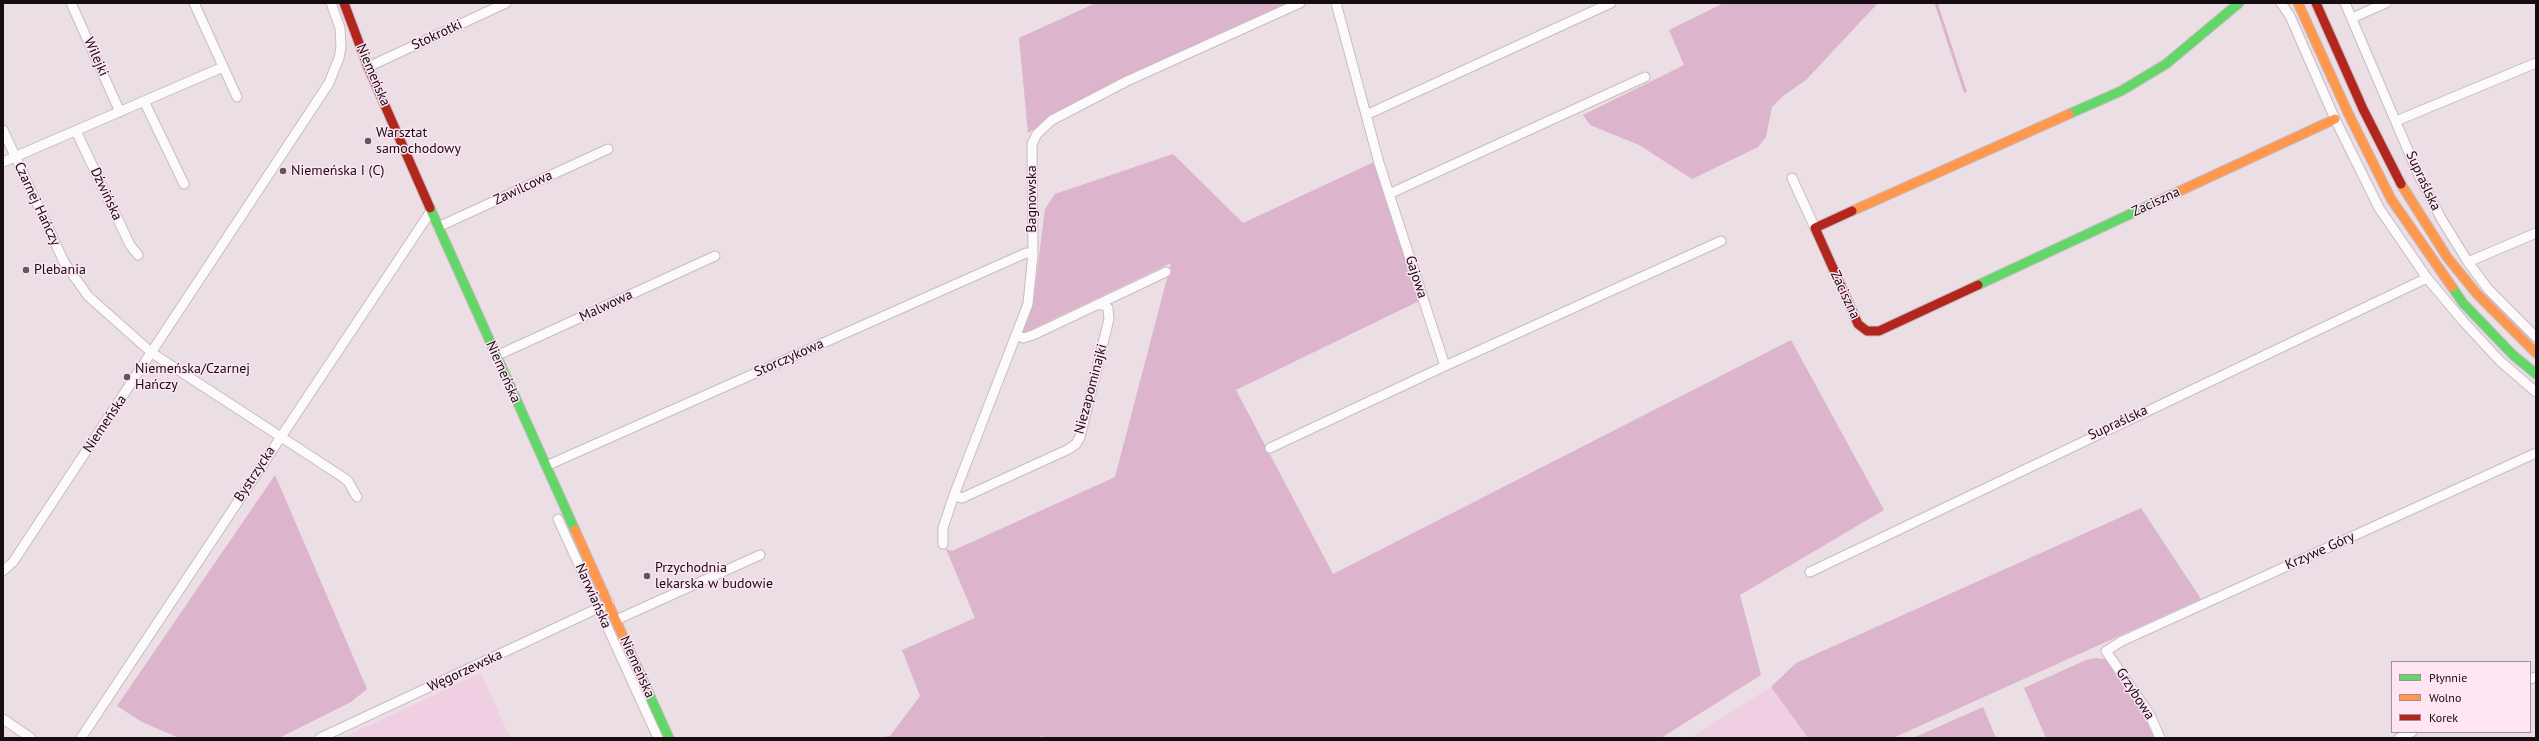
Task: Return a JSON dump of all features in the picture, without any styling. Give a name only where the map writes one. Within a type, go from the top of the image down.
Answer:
[{"type":"street","name":"Wilejki","points":[[71,3],[120,112]]},
{"type":"street","points":[[194,3],[237,97]]},
{"type":"street","name":"Niemeńska","points":[[3,571],[13,562],[333,76],[341,47],[340,28],[331,3]]},
{"type":"street","name":"Niemeńska","points":[[344,3],[368,67],[438,227],[669,738]]},
{"type":"street","name":"Stokrotki","points":[[368,67],[506,3]]},
{"type":"street","name":"Bagnowska","points":[[943,544],[943,528],[954,495],[1028,304],[1033,254],[1032,144],[1037,134],[1052,120],[1127,81],[1300,3]]},
{"type":"street","name":"Gajowa","points":[[1336,3],[1389,194],[1444,366]]},
{"type":"street","points":[[1366,115],[1611,3]]},
{"type":"street","points":[[1792,178],[1815,228],[2121,91],[2166,64],[2239,3]]},
{"type":"street","points":[[2281,3],[2290,16],[2335,119],[2379,208],[2427,278],[2500,361],[2536,392]]},
{"type":"street","points":[[2298,3],[2358,134],[2391,199],[2463,303],[2513,355],[2536,374]]},
{"type":"street","points":[[2316,3],[2363,109],[2405,192],[2447,257],[2477,294],[2536,353]]},
{"type":"street","name":"Supraślska","points":[[2345,3],[2419,176],[2468,262],[2488,289],[2536,337]]},
{"type":"street","points":[[2352,18],[2386,3]]},
{"type":"street","points":[[2396,121],[2536,63]]},
{"type":"street","points":[[3,162],[223,67]]},
{"type":"street","points":[[1389,194],[1645,77]]},
{"type":"street","points":[[144,101],[184,184]]},
{"type":"street","name":"Zaciszna","points":[[1815,228],[1858,324],[1866,331],[1879,331],[2335,119]]},
{"type":"street","name":"Czarnej Hańczy","points":[[3,130],[54,240],[76,280],[104,313],[152,353],[279,438],[348,481],[357,497]]},
{"type":"street","name":"Dźwińska","points":[[76,131],[130,244],[138,255]]},
{"type":"street","name":"Zawilcowa","points":[[438,227],[608,149]]},
{"type":"street","name":"Bystrzycka","points":[[81,738],[431,210]]},
{"type":"street","points":[[2468,262],[2536,233]]},
{"type":"street","points":[[1270,448],[1444,366],[1721,241]]},
{"type":"street","name":"Storczykowa","points":[[546,466],[1026,253],[1033,254]]},
{"type":"street","name":"Malwowa","points":[[496,356],[716,256]]},
{"type":"street","points":[[1017,335],[1023,338],[1033,335],[1166,272]]},
{"type":"street","name":"Supraślska","points":[[1810,572],[2427,278]]},
{"type":"street","name":"Niezapominajki","points":[[954,495],[962,498],[1069,449],[1076,444],[1080,437],[1109,319],[1108,308],[1104,305],[1096,305]]},
{"type":"street","name":"Krzywe Góry","points":[[2106,651],[2129,638],[2536,453]]},
{"type":"street","name":"Narwiańska","points":[[558,519],[658,738]]},
{"type":"street","points":[[616,620],[760,556]]},
{"type":"street","name":"Węgorzewska","points":[[320,738],[609,603]]},
{"type":"street","name":"Grzybowa","points":[[2106,651],[2150,715],[2160,738]]},
{"type":"street","points":[[3,720],[32,738]]},
{"type":"street","points":[[2399,738],[2410,733]]},
{"type":"shaded area","points":[[1096,3],[1289,3],[1046,122],[1028,133],[1019,38]]},
{"type":"shaded area","points":[[1724,3],[1878,3],[1806,80],[1783,96],[1772,107],[1766,137],[1758,147],[1692,179],[1639,145],[1590,125],[1583,115],[1684,65],[1669,30]]},
{"type":"shaded area","points":[[1173,154],[1243,223],[1374,162],[1419,301],[1236,390],[1333,574],[1791,340],[1884,510],[1740,595],[1761,675],[1661,738],[1044,738],[1043,736],[1037,738],[878,738],[890,736],[920,696],[902,650],[975,618],[946,549],[952,551],[1115,477],[1171,263],[1022,334],[1033,304],[1045,209],[1055,194]]},
{"type":"shaded area","points":[[275,475],[367,689],[351,702],[279,738],[179,738],[142,722],[117,706]]},
{"type":"shaded area","points":[[2141,508],[2201,599],[1893,738],[1808,738],[1771,687],[1796,663]]},
{"type":"shaded area","points":[[2095,658],[2106,659],[2117,671],[2140,706],[2154,738],[2046,738],[2024,688],[2086,660]]},
{"type":"shaded area","points":[[481,673],[510,738],[343,738]]},
{"type":"shaded area","points":[[1771,687],[1808,738],[1690,738],[1718,720]]},
{"type":"shaded area","points":[[1983,707],[1996,738],[1913,738]]},
{"type":"waterway","points":[[1936,3],[1965,91]]},
{"type":"traffic: fast","points":[[2069,114],[2121,91],[2166,64],[2239,3]]},
{"type":"traffic: fast","points":[[1978,285],[2169,196]]},
{"type":"traffic: fast","points":[[430,208],[575,530]]},
{"type":"traffic: fast","points":[[2452,287],[2463,303],[2513,355],[2536,374]]},
{"type":"traffic: fast","points":[[640,674],[669,738]]},
{"type":"traffic: slow","points":[[2298,3],[2348,113],[2391,199],[2452,287]]},
{"type":"traffic: slow","points":[[1852,211],[2069,114]]},
{"type":"traffic: slow","points":[[2169,196],[2335,119]]},
{"type":"traffic: slow","points":[[2401,184],[2447,257],[2477,294],[2536,353]]},
{"type":"traffic: slow","points":[[575,530],[640,674]]},
{"type":"traffic: jam","points":[[344,3],[368,67],[430,208]]},
{"type":"traffic: jam","points":[[2316,3],[2363,109],[2401,184]]},
{"type":"traffic: jam","points":[[1852,211],[1815,228],[1858,324],[1867,331],[1879,331],[1978,285]]},
{"type":"place","name":"Warsztat samochodowy","points":[[368,141]]},
{"type":"place","name":"Niemeńska I (C)","points":[[283,171]]},
{"type":"place","name":"Plebania","points":[[26,270]]},
{"type":"place","name":"Niemeńska/Czarnej Hańczy","points":[[127,377]]},
{"type":"place","name":"Przychodnia lekarska w budowie","points":[[647,576]]}]
